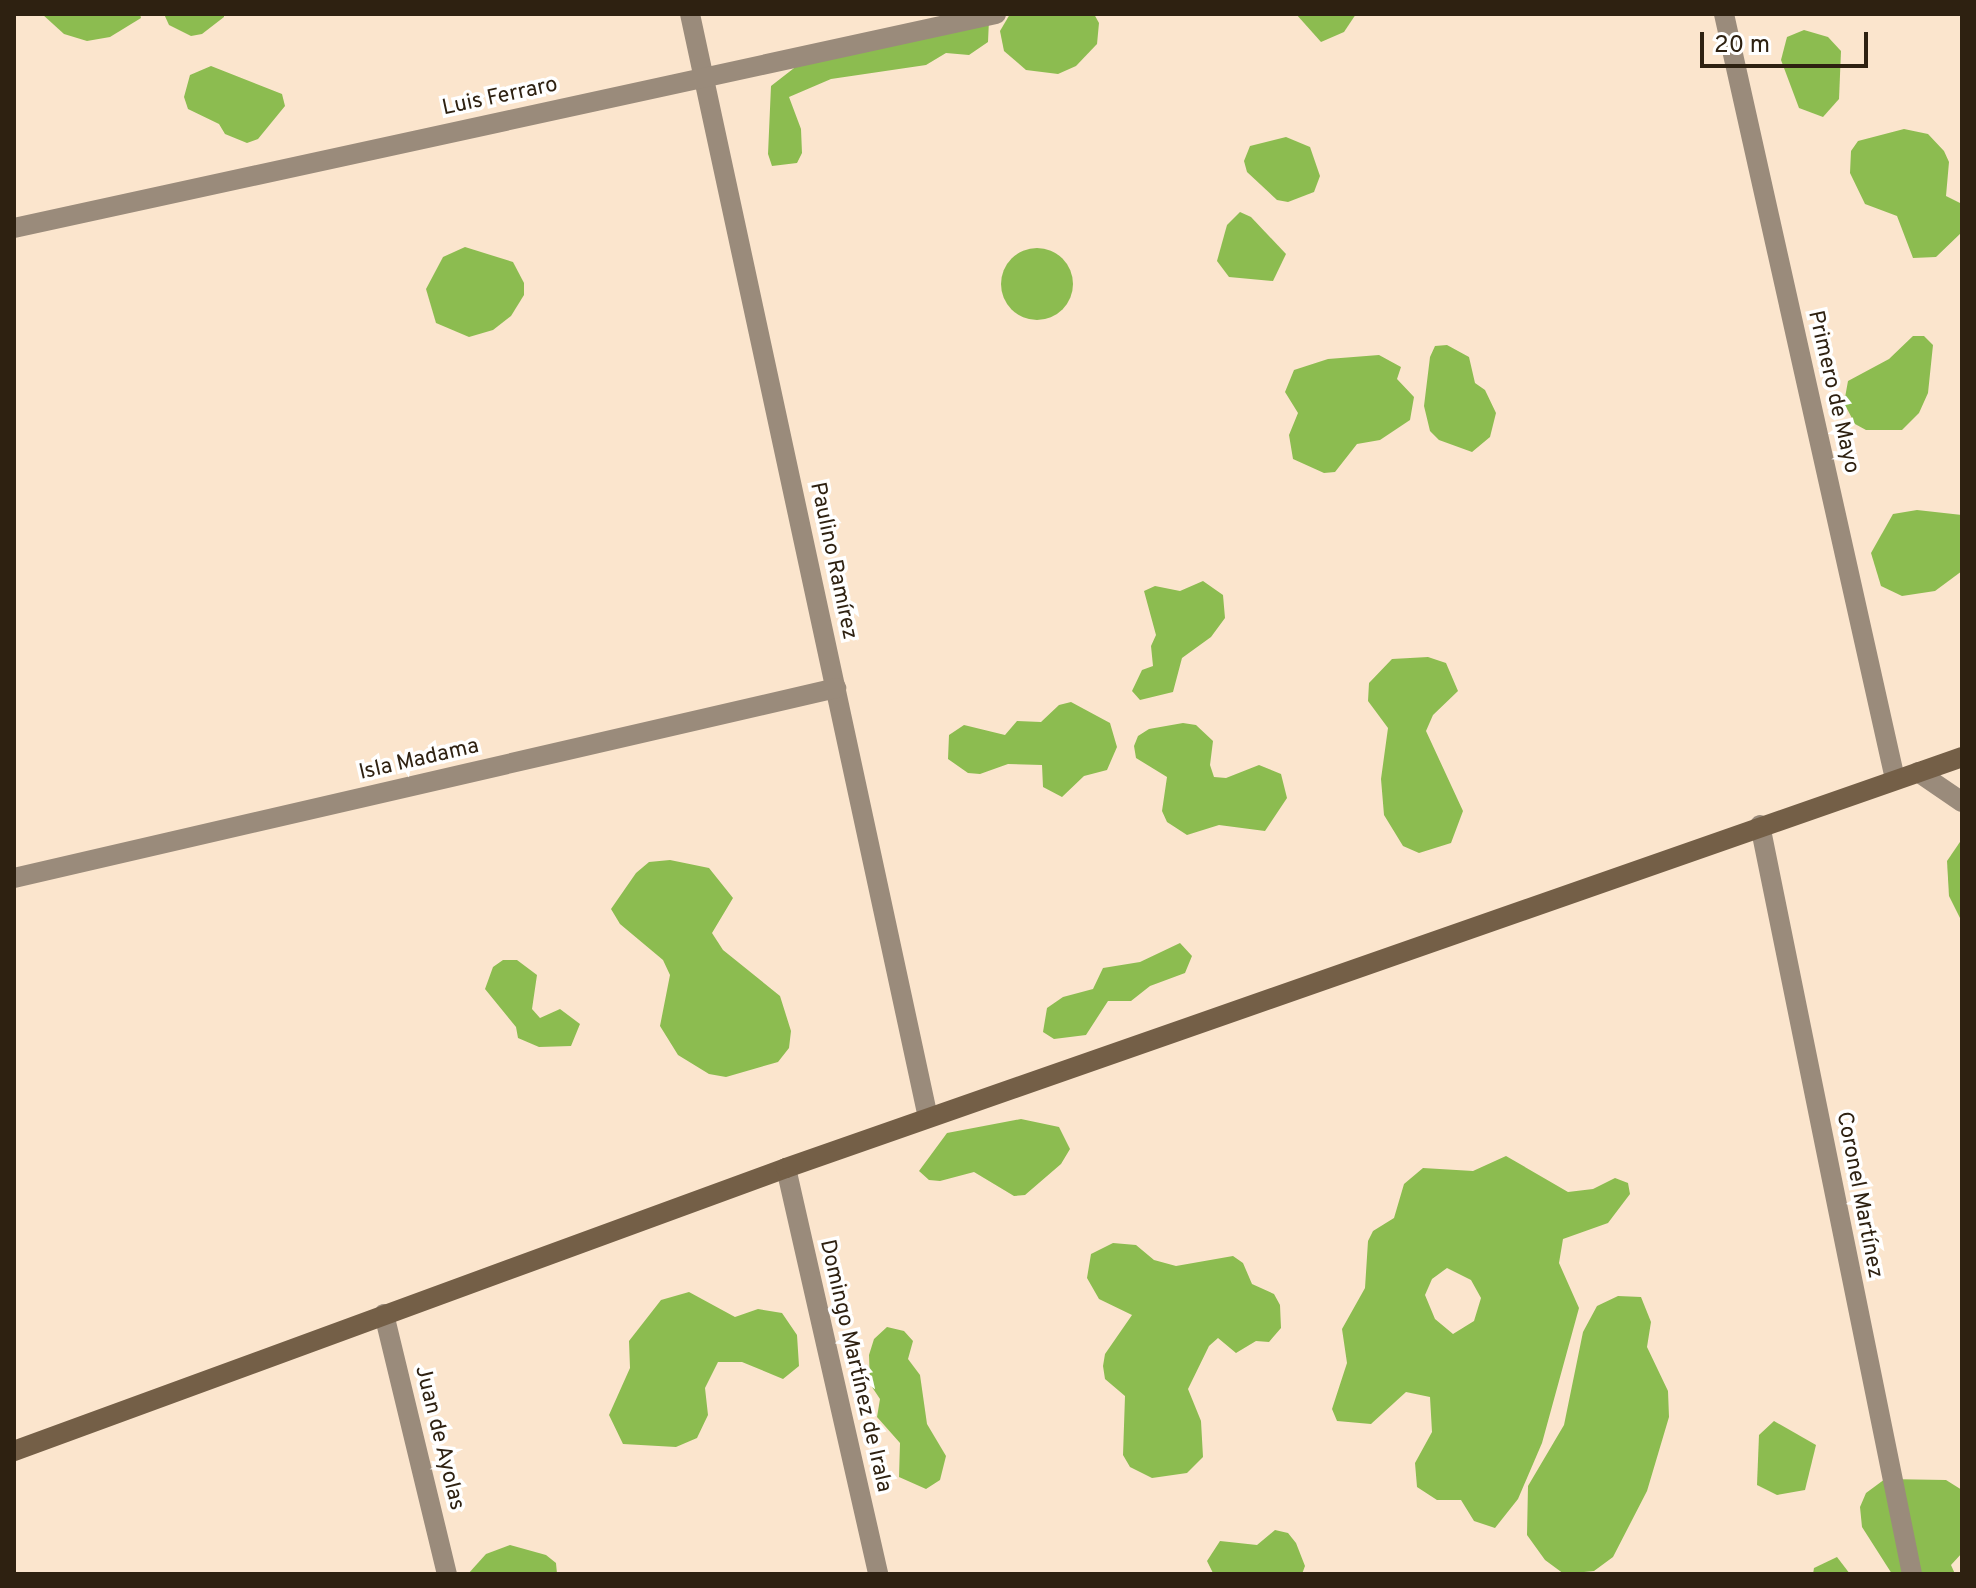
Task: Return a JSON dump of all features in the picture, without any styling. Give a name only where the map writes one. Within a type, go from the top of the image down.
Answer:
[{"type":"main road","points":[[14,1451],[786,1168],[1760,825],[1962,757]]},
{"type":"street","name":"Paulino Ramírez","points":[[690,14],[928,1118]]},
{"type":"street","name":"Luis Ferraro","points":[[14,228],[996,14]]},
{"type":"street","name":"Primero de Mayo","points":[[1724,14],[1895,779]]},
{"type":"street","name":"Isla Madama","points":[[14,878],[836,688]]},
{"type":"street","points":[[1918,772],[1962,802]]},
{"type":"street","name":"Coronel Martínez","points":[[1760,825],[1912,1574]]},
{"type":"street","name":"Domingo Martínez de Irala","points":[[786,1168],[878,1574]]},
{"type":"street","name":"Juan de Ayolas","points":[[384,1314],[447,1574]]},
{"type":"green space","points":[[42,14],[140,14],[141,18],[110,37],[87,41],[64,34]]},
{"type":"green space","points":[[164,14],[224,14],[224,17],[202,34],[191,36],[169,25]]},
{"type":"green space","points":[[1010,14],[1094,14],[1099,23],[1097,44],[1076,66],[1058,74],[1026,70],[1004,51],[1000,31]]},
{"type":"green space","points":[[1296,14],[1356,14],[1344,32],[1321,42]]},
{"type":"green space","points":[[989,20],[988,42],[969,55],[946,53],[926,65],[831,79],[789,97],[801,129],[802,153],[797,163],[772,166],[768,154],[771,86],[816,51]]},
{"type":"green space","points":[[1804,30],[1828,37],[1841,51],[1839,99],[1823,117],[1799,108],[1781,60],[1787,37]]},
{"type":"green space","points":[[211,66],[282,94],[285,106],[258,139],[247,143],[225,134],[219,124],[188,109],[184,97],[190,75]]},
{"type":"green space","points":[[1904,129],[1928,134],[1944,151],[1949,162],[1946,196],[1962,204],[1962,232],[1936,257],[1913,258],[1897,216],[1865,204],[1850,173],[1851,151],[1858,141]]},
{"type":"green space","points":[[1286,137],[1310,147],[1320,176],[1314,192],[1288,202],[1277,200],[1247,172],[1244,161],[1250,146]]},
{"type":"green space","points":[[1240,212],[1251,217],[1286,254],[1273,281],[1229,277],[1217,261],[1227,225]]},
{"type":"green space","points":[[465,247],[513,262],[524,283],[524,295],[511,316],[493,330],[469,337],[436,323],[426,289],[443,257]]},
{"type":"green space","points":[[1037,248],[1057,254],[1067,264],[1073,284],[1067,304],[1057,314],[1037,320],[1017,314],[1007,304],[1001,284],[1007,264],[1017,254]]},
{"type":"green space","points":[[1913,336],[1924,336],[1933,345],[1928,393],[1919,413],[1902,430],[1866,430],[1855,424],[1844,403],[1848,381],[1889,359]]},
{"type":"green space","points":[[1447,345],[1469,357],[1475,383],[1485,390],[1496,413],[1490,437],[1472,452],[1439,440],[1430,431],[1424,406],[1430,357],[1435,346]]},
{"type":"green space","points":[[1379,355],[1401,367],[1397,379],[1414,397],[1410,420],[1380,440],[1357,444],[1335,472],[1324,473],[1293,459],[1289,435],[1298,413],[1285,392],[1294,370],[1328,359]]},
{"type":"green space","points":[[1917,510],[1962,515],[1962,571],[1935,591],[1902,596],[1881,586],[1871,553],[1893,514]]},
{"type":"green space","points":[[1203,581],[1223,595],[1225,618],[1211,637],[1182,658],[1173,692],[1140,700],[1132,691],[1142,670],[1153,666],[1151,646],[1156,635],[1144,591],[1155,586],[1180,591]]},
{"type":"green space","points":[[1428,657],[1446,663],[1458,691],[1433,715],[1426,731],[1463,811],[1451,843],[1419,853],[1403,846],[1384,815],[1381,779],[1388,728],[1368,701],[1369,683],[1392,659]]},
{"type":"green space","points":[[1071,702],[1110,723],[1117,747],[1107,770],[1084,776],[1062,797],[1043,787],[1042,765],[1008,764],[980,774],[968,773],[948,759],[949,735],[964,725],[1005,735],[1017,721],[1041,722],[1059,705]]},
{"type":"green space","points":[[1183,723],[1196,725],[1213,741],[1210,765],[1214,777],[1226,778],[1259,765],[1281,774],[1287,798],[1265,831],[1219,825],[1187,835],[1167,822],[1162,811],[1167,777],[1136,758],[1134,746],[1138,736],[1149,729]]},
{"type":"green space","points":[[1962,839],[1962,922],[1949,896],[1947,861]]},
{"type":"green space","points":[[670,860],[709,868],[733,898],[712,933],[723,950],[780,996],[791,1031],[789,1048],[778,1062],[726,1077],[709,1074],[678,1055],[660,1026],[670,975],[663,960],[620,924],[611,909],[636,873],[649,862]]},
{"type":"green space","points":[[1180,943],[1192,956],[1185,973],[1150,986],[1131,1001],[1108,1001],[1086,1035],[1054,1039],[1043,1032],[1047,1008],[1063,997],[1093,989],[1103,968],[1140,962]]},
{"type":"green space","points":[[503,960],[517,960],[537,975],[532,1009],[540,1018],[560,1009],[580,1024],[571,1046],[539,1047],[518,1038],[516,1027],[485,989],[493,967]]},
{"type":"green space","points":[[1021,1119],[1059,1127],[1070,1149],[1061,1164],[1025,1195],[1014,1196],[974,1172],[940,1181],[929,1180],[919,1171],[947,1133]]},
{"type":"green space","points":[[1506,1156],[1568,1192],[1593,1189],[1615,1178],[1628,1183],[1630,1194],[1608,1223],[1563,1239],[1559,1263],[1579,1308],[1542,1443],[1518,1499],[1495,1528],[1474,1521],[1461,1500],[1437,1500],[1417,1487],[1415,1463],[1432,1432],[1430,1397],[1406,1392],[1371,1424],[1337,1421],[1332,1409],[1347,1363],[1342,1329],[1365,1288],[1368,1241],[1373,1231],[1394,1218],[1404,1184],[1423,1168],[1473,1171]],"holes":[[[1447,1268],[1471,1280],[1481,1298],[1474,1321],[1453,1334],[1435,1319],[1425,1295],[1432,1279]]]},
{"type":"green space","points":[[1113,1243],[1136,1245],[1154,1260],[1176,1266],[1233,1256],[1243,1263],[1252,1284],[1274,1294],[1280,1305],[1281,1328],[1269,1342],[1256,1341],[1236,1353],[1218,1338],[1209,1346],[1188,1389],[1201,1421],[1203,1457],[1187,1473],[1152,1478],[1130,1467],[1123,1455],[1125,1396],[1105,1379],[1103,1366],[1105,1354],[1132,1315],[1099,1299],[1087,1278],[1091,1254]]},
{"type":"green space","points":[[689,1292],[735,1317],[758,1309],[782,1313],[797,1335],[799,1366],[783,1379],[742,1362],[718,1362],[705,1388],[708,1415],[697,1438],[676,1447],[623,1444],[609,1415],[630,1368],[629,1341],[661,1300]]},
{"type":"green space","points":[[1618,1296],[1641,1297],[1651,1322],[1647,1347],[1668,1391],[1669,1417],[1647,1491],[1613,1557],[1594,1571],[1564,1574],[1545,1560],[1527,1535],[1528,1486],[1564,1425],[1583,1332],[1597,1306]]},
{"type":"green space","points":[[887,1327],[904,1331],[913,1341],[908,1359],[920,1375],[927,1424],[946,1456],[940,1480],[926,1489],[899,1477],[900,1443],[877,1417],[880,1399],[870,1384],[869,1355],[874,1339]]},
{"type":"green space","points":[[1774,1421],[1816,1445],[1805,1490],[1777,1495],[1757,1485],[1759,1435]]},
{"type":"green space","points":[[1885,1479],[1946,1480],[1962,1490],[1962,1553],[1951,1565],[1955,1574],[1892,1574],[1862,1527],[1860,1507],[1866,1493]]},
{"type":"green space","points":[[1275,1530],[1288,1533],[1296,1543],[1305,1566],[1302,1574],[1213,1573],[1207,1561],[1220,1541],[1257,1545]]},
{"type":"green space","points":[[510,1545],[546,1555],[556,1563],[557,1574],[468,1574],[486,1554]]},
{"type":"green space","points":[[1837,1557],[1850,1574],[1813,1574],[1814,1568]]}]
